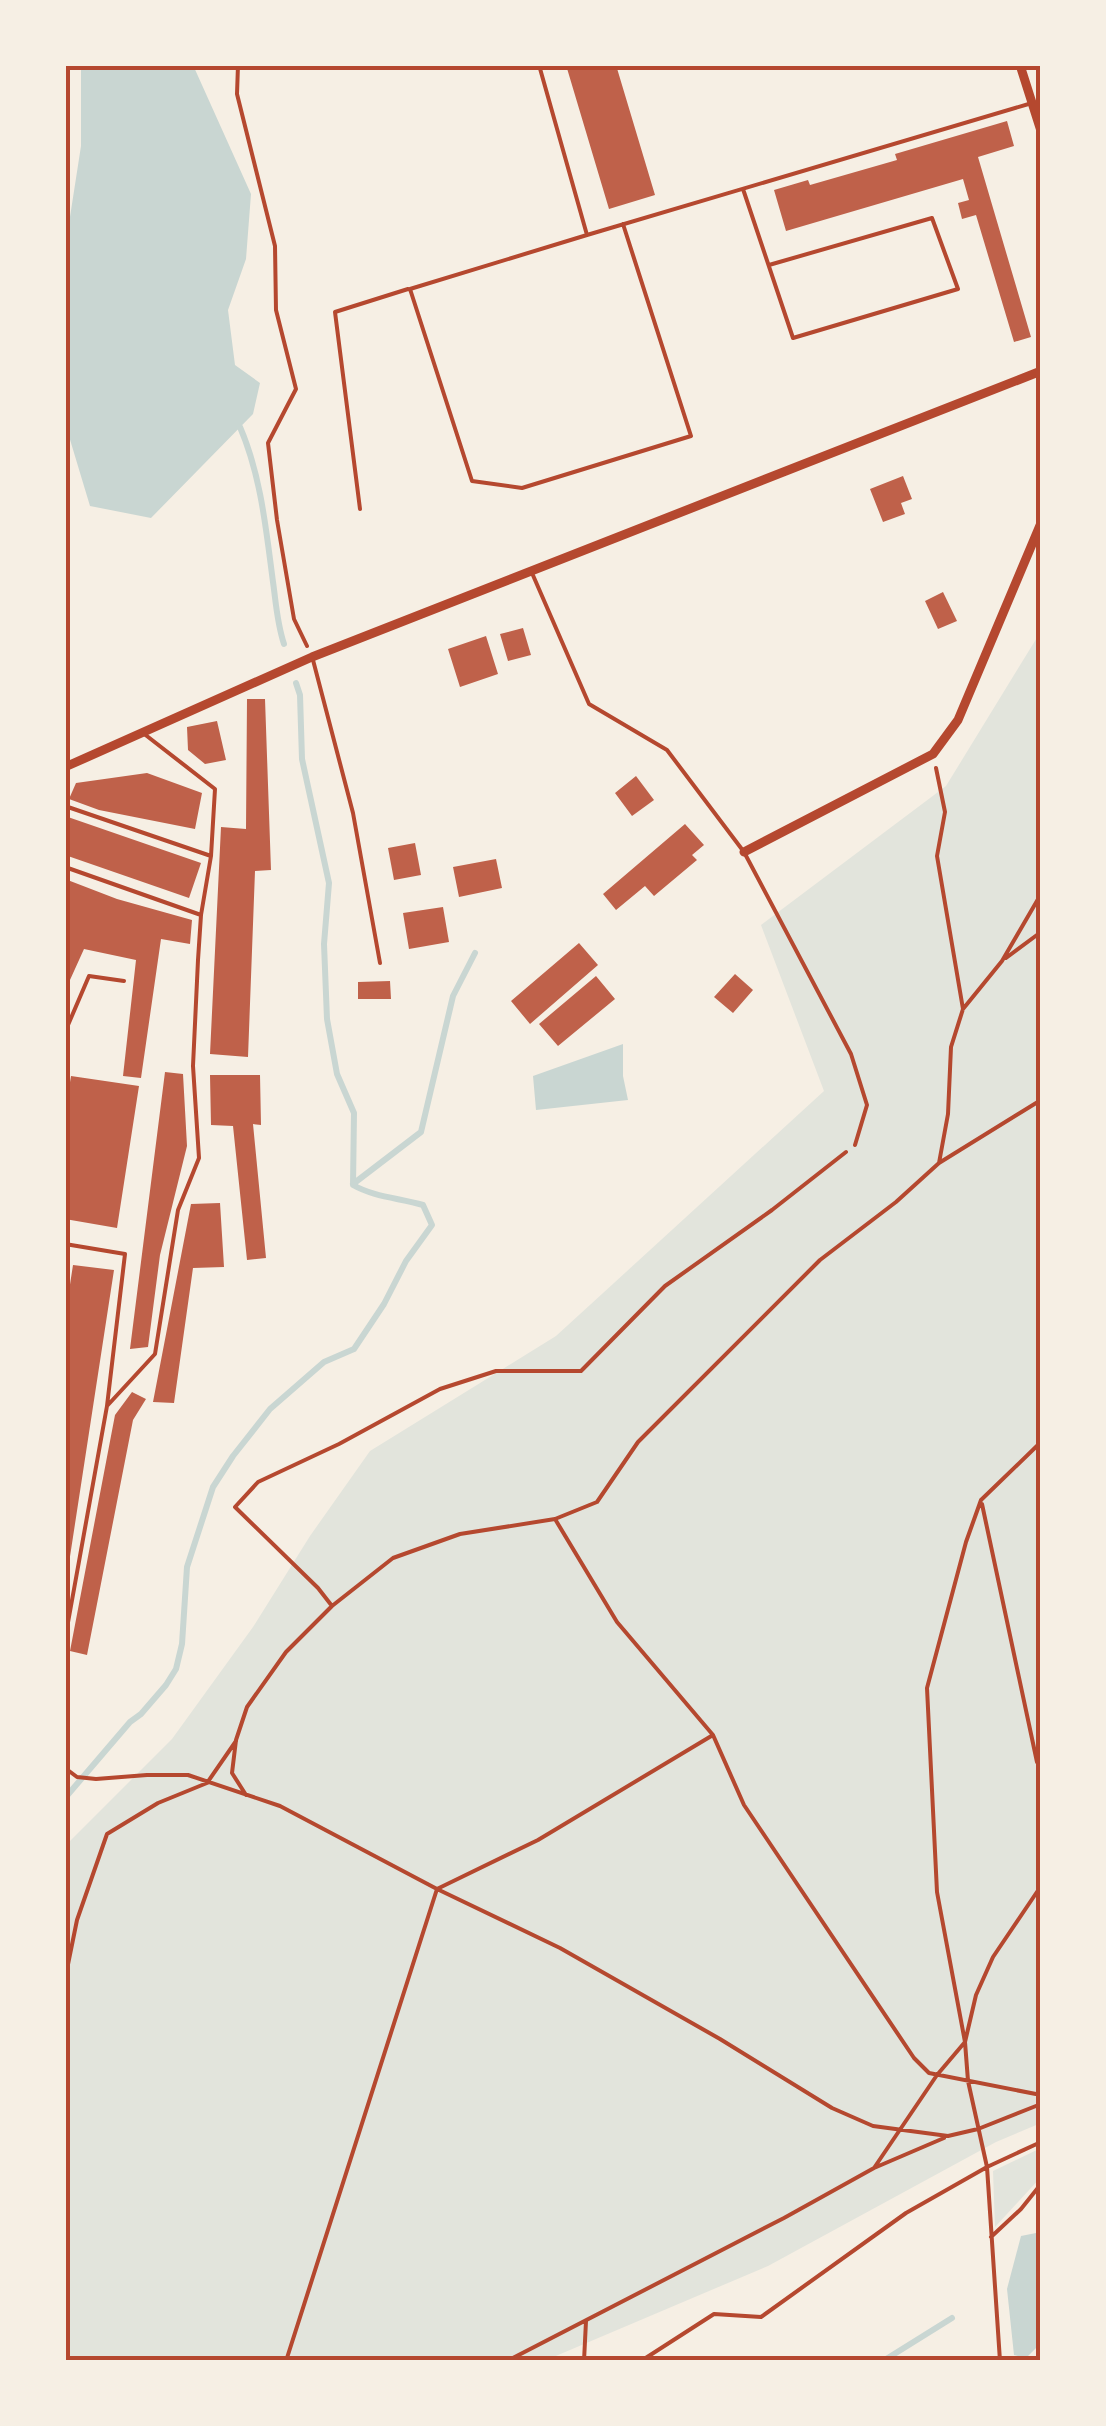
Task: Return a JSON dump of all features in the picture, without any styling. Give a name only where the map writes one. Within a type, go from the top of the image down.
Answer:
[{"type":"street","points":[[1020,65],[1041,131]]},
{"type":"street","points":[[65,767],[312,658],[1041,371]]},
{"type":"street","points":[[744,852],[933,754],[958,720],[1041,523]]},
{"type":"lane","points":[[539,65],[587,235]]},
{"type":"lane","points":[[360,509],[335,312],[1032,104]]},
{"type":"lane","points":[[743,189],[793,338],[958,289],[932,218],[769,266]]},
{"type":"lane","points":[[410,289],[472,481],[522,488],[691,436],[624,224]]},
{"type":"lane","points":[[532,573],[589,704],[667,750],[744,852],[850,1054],[867,1105],[855,1144]]},
{"type":"lane","points":[[312,658],[352,814],[380,963]]},
{"type":"lane","points":[[107,1406],[155,1354],[178,1210],[199,1158],[194,1066],[200,915],[215,789],[142,732]]},
{"type":"lane","points":[[65,806],[210,856]]},
{"type":"lane","points":[[65,867],[200,915]]},
{"type":"lane","points":[[65,1032],[90,976],[124,981]]},
{"type":"lane","points":[[65,1244],[125,1254],[107,1406],[67,1628]]},
{"type":"path","points":[[238,65],[237,94],[275,246],[276,310],[296,388],[268,443],[274,501],[294,619],[312,658]]},
{"type":"path","points":[[933,754],[945,812],[937,856],[963,1010]]},
{"type":"path","points":[[939,1163],[948,1114],[952,1047],[963,1010],[1002,961],[1041,894]]},
{"type":"path","points":[[1002,961],[1041,932]]},
{"type":"path","points":[[65,1980],[77,1920],[107,1834],[158,1803],[207,1783],[236,1740],[248,1708],[286,1652],[332,1606],[394,1558],[460,1534],[555,1519],[597,1502],[638,1442],[820,1260],[896,1202],[939,1163],[1041,1100]]},
{"type":"path","points":[[332,1606],[235,1506],[258,1482],[339,1444],[440,1389],[496,1371],[581,1371],[665,1286],[772,1210],[855,1144]]},
{"type":"path","points":[[1000,2361],[986,2168],[937,1892],[928,1688],[980,1500],[1041,1442]]},
{"type":"path","points":[[980,1500],[1037,1762]]},
{"type":"path","points":[[555,1519],[618,1622],[712,1735],[744,1805],[914,2058],[930,2073],[1041,2094]]},
{"type":"path","points":[[286,2361],[437,1889],[538,1840],[712,1735]]},
{"type":"path","points":[[236,1740],[232,1774],[246,1795]]},
{"type":"path","points":[[65,1768],[77,1777],[96,1780],[188,1775],[280,1806],[437,1889],[560,1948],[832,2108],[873,2126],[948,2136]]},
{"type":"path","points":[[874,2168],[965,2042],[976,1994],[993,1957],[1041,1886]]},
{"type":"path","points":[[507,2361],[874,2168],[948,2136],[978,2129],[1041,2104]]},
{"type":"path","points":[[641,2361],[714,2314],[762,2317],[906,2213],[1041,2142]]},
{"type":"path","points":[[991,2237],[1041,2184]]},
{"type":"path","points":[[584,2361],[586,2321]]},
{"type":"shaded area","points":[[81,65],[193,65],[251,194],[246,259],[228,310],[235,365],[260,383],[253,414],[151,518],[90,506],[65,423],[65,249],[81,146]]},
{"type":"shaded area","points":[[1041,628],[1041,2123],[996,2142],[768,2266],[544,2361],[65,2361],[65,1846],[172,1739],[253,1627],[370,1451],[556,1336],[824,1091],[761,925],[946,786]]},
{"type":"shaded area","points":[[623,1044],[628,1100],[536,1110],[533,1076]]},
{"type":"shaded area","points":[[1041,2148],[1041,2177],[995,2227],[993,2171]]},
{"type":"shaded area","points":[[1041,2232],[1041,2343],[1026,2358],[1014,2355],[1007,2289],[1021,2236]]},
{"type":"building","points":[[566,65],[616,65],[655,195],[609,209]]},
{"type":"building","points":[[1007,121],[1014,146],[978,157],[1031,337],[1014,342],[976,215],[962,219],[958,203],[969,200],[963,179],[786,231],[774,190],[808,180],[810,185],[897,160],[895,154]]},
{"type":"building","points":[[903,476],[912,499],[901,503],[905,514],[883,522],[870,489]]},
{"type":"building","points":[[943,592],[957,621],[938,629],[925,601]]},
{"type":"building","points":[[523,628],[531,655],[508,661],[500,634]]},
{"type":"building","points":[[486,636],[498,674],[460,687],[448,649]]},
{"type":"building","points":[[247,699],[265,699],[271,870],[255,871],[248,1057],[210,1054],[221,827],[246,829]]},
{"type":"building","points":[[217,721],[226,760],[205,764],[188,750],[187,727]]},
{"type":"building","points":[[147,773],[202,793],[195,829],[99,810],[69,799],[76,783]]},
{"type":"building","points":[[636,776],[654,800],[632,816],[615,793]]},
{"type":"building","points":[[65,816],[201,863],[189,898],[65,855]]},
{"type":"building","points":[[685,824],[704,845],[692,855],[697,860],[654,896],[645,886],[616,910],[603,894]]},
{"type":"building","points":[[415,843],[421,875],[394,880],[388,848]]},
{"type":"building","points":[[496,859],[502,888],[459,897],[453,867]]},
{"type":"building","points":[[65,879],[117,899],[192,920],[190,944],[161,939],[141,1078],[123,1076],[136,960],[84,949],[65,991]]},
{"type":"building","points":[[443,907],[449,942],[409,949],[403,913]]},
{"type":"building","points":[[579,943],[598,965],[530,1024],[511,1001]]},
{"type":"building","points":[[735,974],[753,990],[733,1013],[714,997]]},
{"type":"building","points":[[596,976],[615,999],[558,1046],[539,1024]]},
{"type":"building","points":[[390,981],[391,999],[358,999],[358,982]]},
{"type":"building","points":[[165,1072],[183,1074],[187,1146],[160,1255],[148,1347],[130,1349]]},
{"type":"building","points":[[210,1075],[260,1075],[261,1125],[253,1124],[266,1258],[247,1260],[233,1126],[211,1125]]},
{"type":"building","points":[[71,1076],[139,1086],[117,1228],[65,1219],[65,1113]]},
{"type":"building","points":[[220,1203],[224,1267],[193,1268],[174,1403],[153,1402],[191,1204]]},
{"type":"building","points":[[73,1265],[114,1270],[65,1576],[65,1317]]},
{"type":"building","points":[[132,1392],[146,1399],[133,1420],[87,1655],[70,1651],[115,1415]]},
{"type":"waterway","points":[[240,427],[258,484],[284,644]]},
{"type":"waterway","points":[[65,1798],[176,1669],[182,1644],[187,1567],[213,1487],[270,1409],[324,1362],[354,1349],[432,1225],[423,1205],[353,1185],[354,1113],[337,1074],[327,1019],[324,944],[329,883],[302,759],[300,695],[296,683]]},
{"type":"waterway","points":[[353,1184],[421,1132],[453,996],[475,953]]},
{"type":"waterway","points":[[883,2361],[952,2318]]}]
